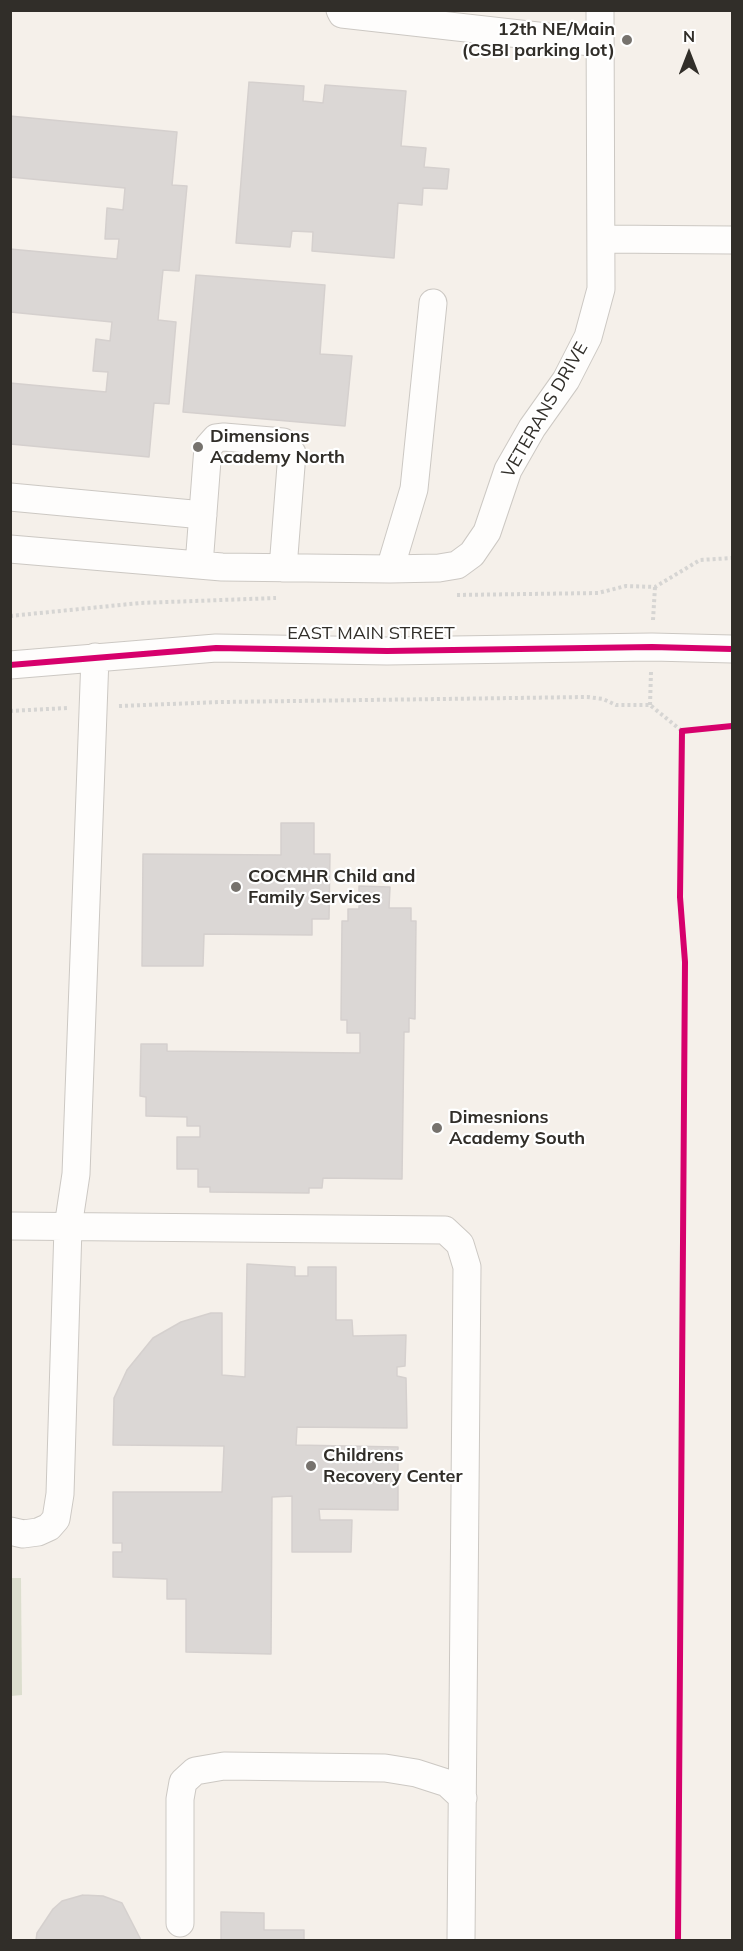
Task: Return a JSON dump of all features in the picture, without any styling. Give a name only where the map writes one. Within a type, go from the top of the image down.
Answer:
[{"type":"street","points":[[340,10],[342,14],[600,43]]},
{"type":"street","name":"VETERANS DRIVE","points":[[10,549],[199,565],[283,568],[439,568],[457,565],[472,554],[487,532],[508,470],[532,428],[566,380],[588,337],[601,289],[600,10]]},
{"type":"street","points":[[602,239],[732,240]]},
{"type":"street","points":[[390,569],[414,489],[433,303]]},
{"type":"street","points":[[199,565],[208,447],[211,442],[224,437],[283,442],[291,453],[283,568]]},
{"type":"street","points":[[10,497],[203,515]]},
{"type":"street","name":"EAST MAIN STREET","points":[[10,665],[216,648],[387,651],[652,647],[732,649]]},
{"type":"street","points":[[10,1531],[23,1534],[38,1532],[49,1527],[56,1519],[60,1494],[69,1227],[76,1174],[95,707],[95,657]]},
{"type":"street","points":[[10,1226],[446,1230],[460,1244],[467,1267],[460,1941]]},
{"type":"street","points":[[180,1923],[180,1799],[183,1782],[195,1772],[224,1766],[385,1768],[416,1773],[447,1783],[463,1798]]},
{"type":"path","points":[[10,711],[232,702],[587,697],[616,705],[650,705],[682,731],[732,726]]},
{"type":"path","points":[[678,1941],[685,984],[680,897],[682,731]]},
{"type":"green space","points":[[11,1578],[21,1578],[22,1695],[11,1696]]},
{"type":"building","points":[[249,82],[304,86],[303,101],[323,103],[325,85],[406,91],[401,146],[426,148],[424,167],[449,169],[447,189],[423,188],[422,205],[398,203],[394,258],[312,251],[313,232],[292,231],[290,247],[236,243]]},
{"type":"building","points":[[10,116],[177,132],[172,185],[187,186],[179,271],[163,270],[158,320],[176,322],[169,404],[154,403],[149,457],[10,444],[10,383],[106,392],[108,372],[93,371],[96,339],[110,341],[112,322],[10,312],[10,249],[117,259],[119,239],[105,239],[107,208],[123,210],[125,188],[10,177]]},
{"type":"building","points":[[196,275],[325,285],[320,354],[352,356],[345,426],[183,412]]},
{"type":"building","name":"COCMHR Child and Family Services","points":[[281,823],[314,823],[314,854],[330,854],[329,919],[312,919],[312,935],[204,934],[203,966],[142,966],[143,854],[281,855]]},
{"type":"building","points":[[359,886],[390,887],[389,908],[411,908],[411,921],[416,921],[415,1019],[409,1018],[409,1032],[404,1032],[402,1179],[323,1178],[322,1188],[309,1188],[309,1193],[210,1192],[210,1187],[198,1187],[198,1169],[177,1169],[177,1137],[200,1137],[200,1126],[187,1126],[187,1117],[146,1116],[146,1097],[140,1096],[141,1044],[167,1044],[167,1051],[360,1053],[360,1033],[347,1033],[347,1020],[341,1020],[342,921],[348,921],[348,909],[359,909]]},
{"type":"building","name":"Childrens Recovery Center","points":[[247,1264],[295,1267],[295,1276],[308,1276],[308,1267],[336,1267],[336,1320],[352,1320],[353,1336],[406,1335],[405,1366],[397,1367],[397,1376],[406,1378],[407,1428],[297,1427],[296,1445],[398,1447],[398,1510],[319,1509],[320,1520],[352,1520],[351,1552],[292,1552],[292,1496],[272,1497],[271,1654],[186,1652],[186,1599],[167,1599],[167,1579],[113,1577],[113,1552],[122,1552],[122,1543],[113,1543],[113,1492],[222,1492],[224,1446],[113,1445],[114,1398],[127,1370],[153,1338],[181,1322],[211,1313],[222,1313],[222,1375],[245,1377]]},
{"type":"building","points":[[83,1895],[103,1896],[122,1903],[141,1940],[36,1940],[37,1933],[53,1909],[62,1901]]},
{"type":"building","points":[[221,1912],[264,1913],[264,1930],[304,1930],[304,1940],[221,1940]]},
{"type":"cycle path","points":[[10,665],[216,648],[387,651],[652,647],[732,649]]},
{"type":"cycle path","points":[[678,1940],[685,962],[680,897],[682,731],[732,726]]},
{"type":"place","name":"12th NE/Main (CSBI parking lot)","points":[[627,40]]},
{"type":"place","name":"Dimensions Academy North","points":[[198,447]]},
{"type":"place","name":"COCMHR Child and Family Services","points":[[236,887]]},
{"type":"place","name":"Dimesnions Academy South","points":[[437,1128]]},
{"type":"place","name":"Childrens Recovery Center","points":[[311,1466]]}]
